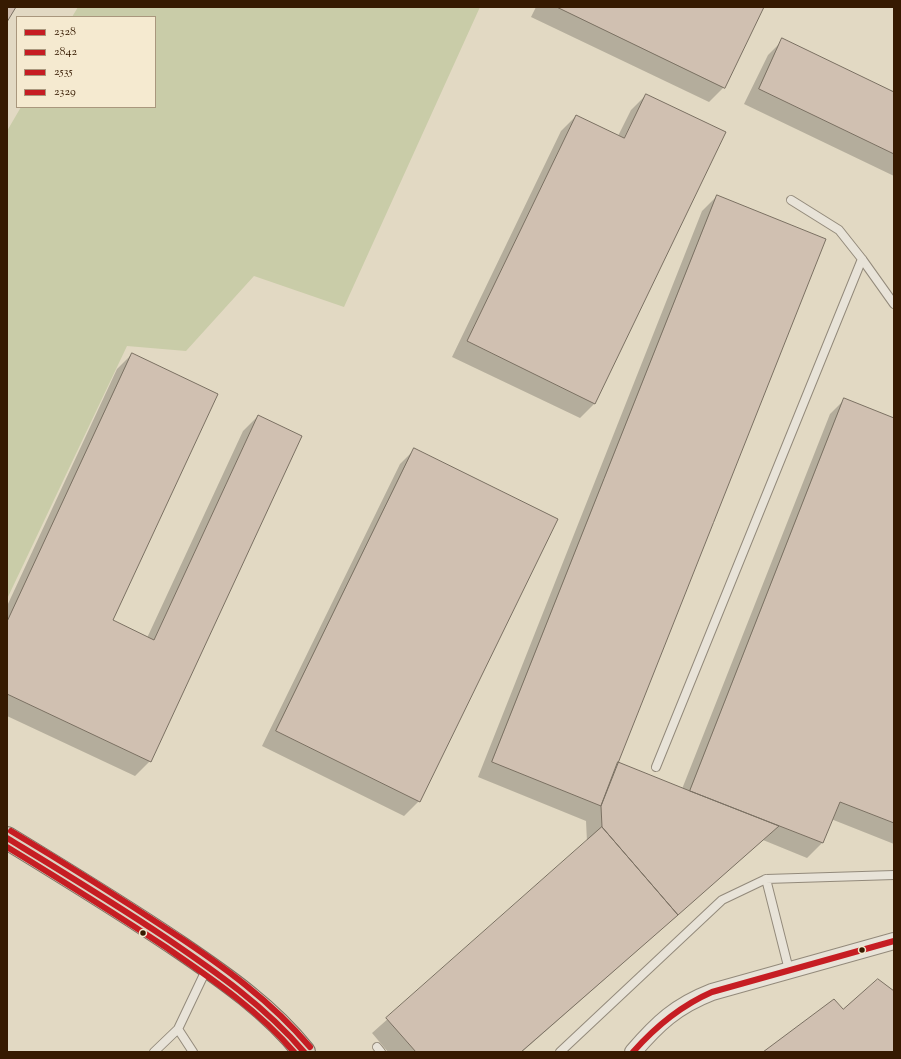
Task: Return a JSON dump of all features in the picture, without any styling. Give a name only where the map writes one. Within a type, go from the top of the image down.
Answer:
[{"type":"main road","points":[[7,838],[145,924],[208,966],[234,985],[274,1020],[304,1052]]},
{"type":"street","points":[[633,1052],[652,1029],[670,1014],[690,1001],[712,992],[894,941]]},
{"type":"lane","points":[[791,200],[838,230],[862,259],[894,304]]},
{"type":"lane","points":[[656,767],[862,259]]},
{"type":"lane","points":[[560,1052],[722,900],[766,879],[894,875]]},
{"type":"lane","points":[[766,879],[789,970]]},
{"type":"lane","points":[[154,1052],[178,1029],[208,966]]},
{"type":"lane","points":[[178,1029],[192,1052]]},
{"type":"green space","points":[[78,7],[480,7],[344,307],[254,276],[186,351],[127,346],[7,599],[7,131],[20,108],[156,108],[156,16],[73,16]]},
{"type":"building","points":[[7,7],[16,7],[7,22]]},
{"type":"building","points":[[557,7],[764,7],[725,88]]},
{"type":"building","points":[[782,38],[894,92],[894,154],[759,89]]},
{"type":"building","points":[[646,94],[726,132],[595,404],[467,341],[576,115],[624,138]]},
{"type":"building","points":[[717,195],[826,239],[601,806],[492,762]]},
{"type":"building","points":[[132,353],[218,394],[113,620],[154,640],[258,415],[302,436],[151,762],[7,694],[7,622]]},
{"type":"building","points":[[844,398],[894,418],[894,823],[840,802],[823,843],[690,791]]},
{"type":"building","points":[[414,448],[558,519],[420,802],[276,731]]},
{"type":"building","points":[[618,762],[779,826],[678,915],[602,827],[601,806]]},
{"type":"building","points":[[602,827],[678,915],[521,1052],[416,1052],[386,1018]]},
{"type":"building","points":[[878,979],[894,991],[894,1052],[763,1052],[834,999],[843,1009]]},
{"type":"transit line","name":"2535","points":[[11,831],[113,894],[228,971],[263,999],[310,1047]]},
{"type":"transit line","name":"2328","points":[[7,838],[127,912],[203,964],[239,990],[289,1035],[304,1052]]},
{"type":"transit line","name":"2842","points":[[7,847],[127,922],[201,971],[265,1022],[294,1052]]},
{"type":"transit line","name":"2329","points":[[633,1052],[660,1025],[679,1010],[712,992],[894,941]]}]
